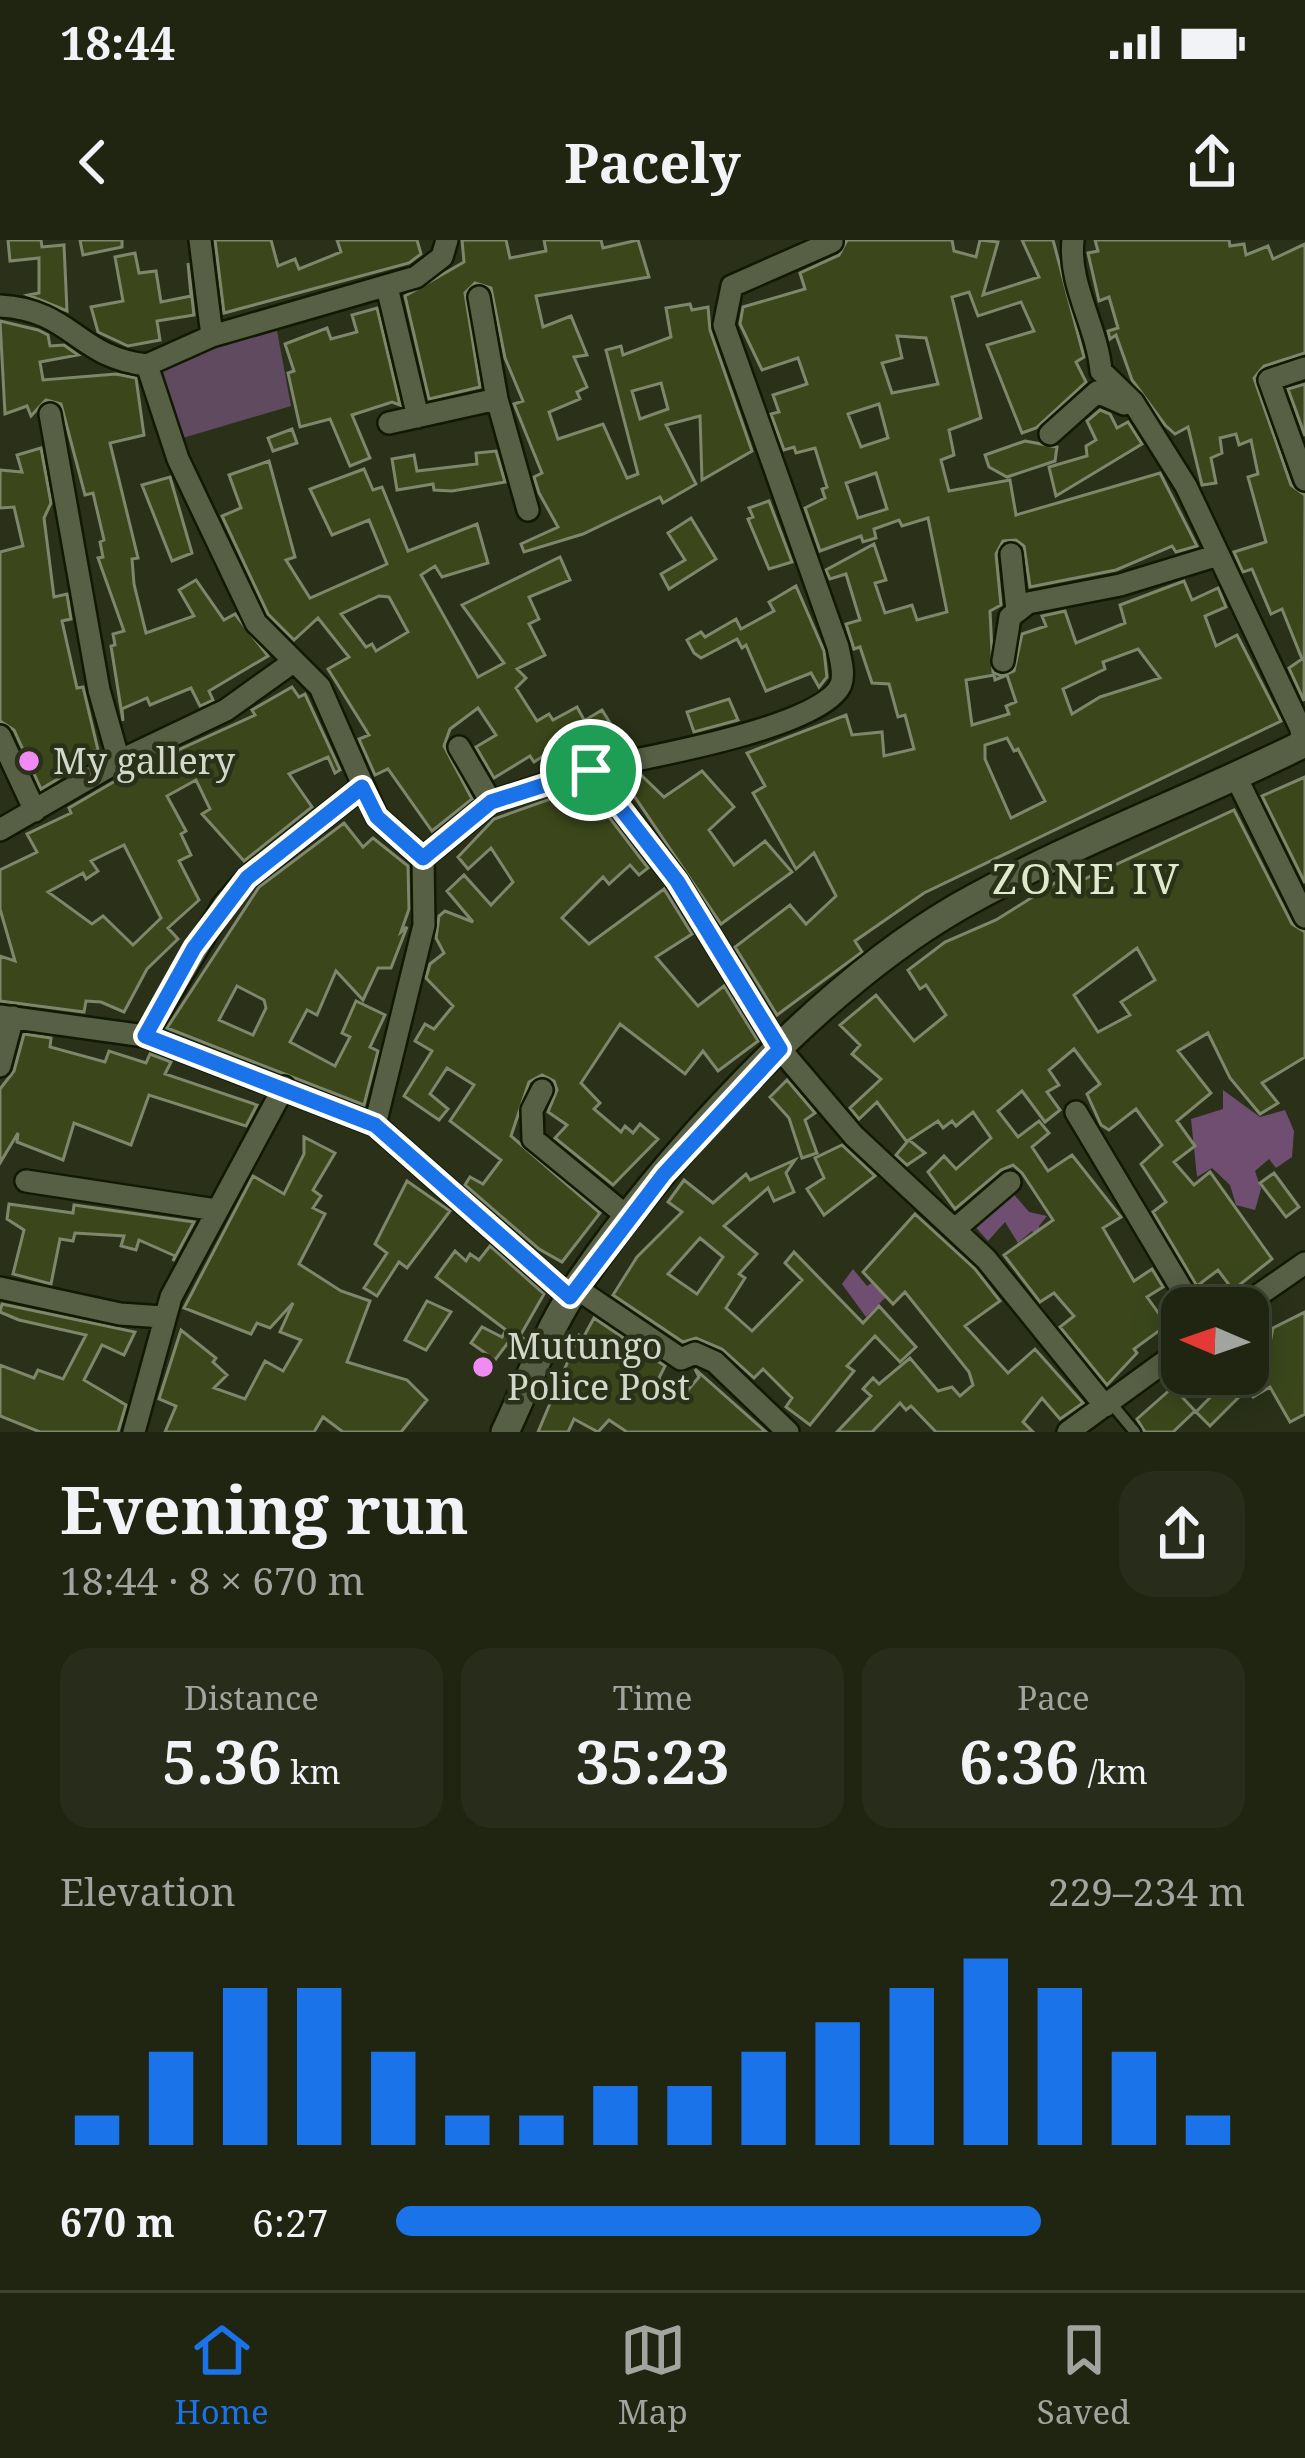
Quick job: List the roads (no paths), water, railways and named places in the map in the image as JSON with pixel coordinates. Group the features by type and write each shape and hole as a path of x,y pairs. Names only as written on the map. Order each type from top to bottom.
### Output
{"main road":[{"path":"505,1432 573,1292 629,1218 780,1049 892,951 958,908 1303,744"}],"street":[{"path":"200,240 212,336"},
{"path":"0,306 45,312 92,350 147,365 212,336 387,287 433,267 447,240"},
{"path":"1073,240 1074,269 1101,370 1141,413 1186,486 1215,556 1301,729 1303,744"},
{"path":"423,858 491,802 591,770 743,737 811,709 832,697 842,683 838,647 724,325 732,286 832,242"},
{"path":"387,287 418,417"},
{"path":"479,297 497,399 528,510"},
{"path":"147,365 178,459 256,623 329,702 377,817 423,858 424,925 375,1125"},
{"path":"1300,485 1269,380 1305,368"},
{"path":"1050,434 1085,397 1097,392 1141,413"},
{"path":"389,422 497,399"},
{"path":"50,414 99,691 119,761"},
{"path":"1011,554 1017,611"},
{"path":"1003,661 1010,617 1028,603 1067,591 1120,585 1215,556"},
{"path":"0,830 119,761 226,710 292,662"},
{"path":"0,736 34,812"},
{"path":"459,746 491,802"},
{"path":"591,770 677,881 780,1049 854,1136 955,1229 1107,1404"},
{"path":"1236,777 1305,917"},
{"path":"145,1036 194,948 235,891 362,787"},
{"path":"0,1066 6,1017 145,1036 375,1125 573,1292 681,1359 695,1353 715,1362 788,1432"},
{"path":"134,1432 153,1375 164,1317 216,1210 284,1088"},
{"path":"542,1090 532,1110 532,1139 629,1218"},
{"path":"1076,1112 1180,1287"},
{"path":"26,1181 216,1210"},
{"path":"955,1229 1010,1182"},
{"path":"1269,1288 1305,1263"},
{"path":"0,1288 120,1314 164,1317"},
{"path":"1068,1432 1161,1364"}],"lane":[{"path":"1107,1404 1135,1432"}],"place":[{"name":"My gallery","path":"29,761"},
{"name":"Mutungo Police Post","path":"483,1367"}],"district":[{"name":"ZONE IV","path":"1087,879"}]}
